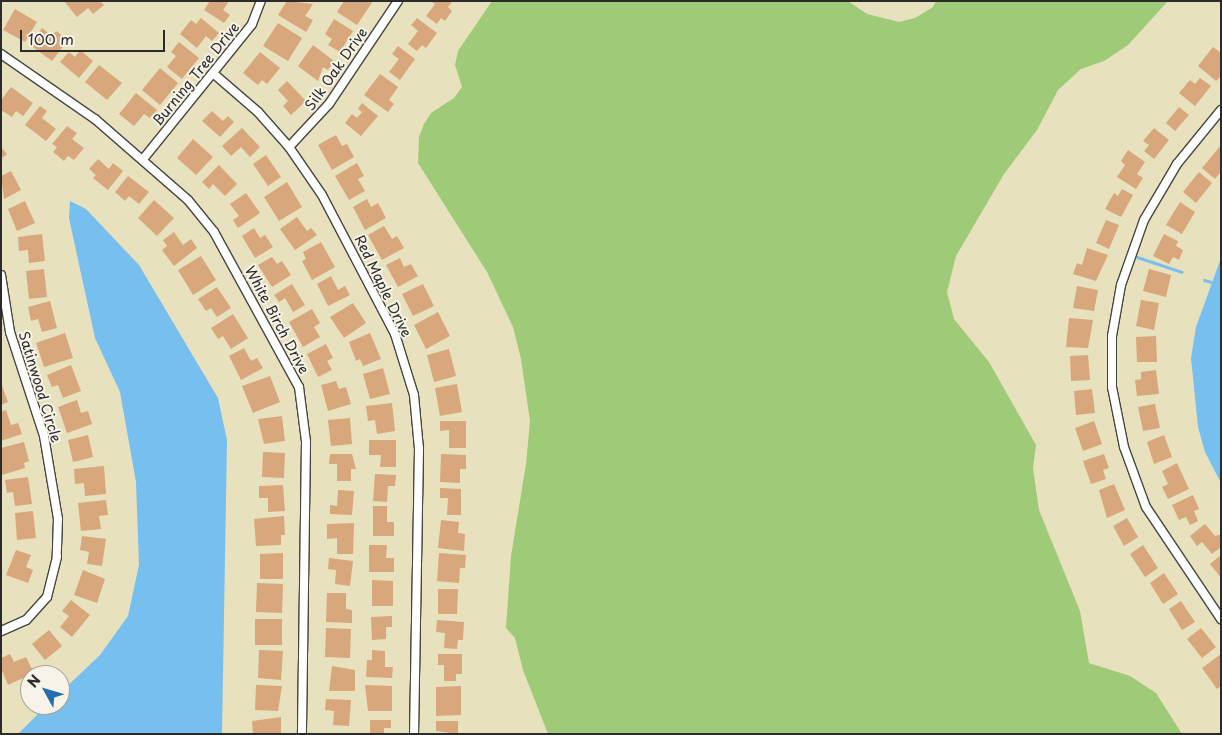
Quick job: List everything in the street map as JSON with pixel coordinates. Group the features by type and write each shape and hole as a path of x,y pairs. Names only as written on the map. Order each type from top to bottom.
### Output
{"street":[{"name":"Burning Tree Drive","path":"144,158 214,74 252,24 261,1"},
{"name":"Silk Oak Drive","path":"289,146 329,104 398,1"},
{"name":"White Birch Drive","path":"1,54 66,98 144,158 188,200 214,232 299,387 306,442 302,734"},
{"name":"Red Maple Drive","path":"214,74 258,112 289,146 322,194 395,334 414,395 419,449 414,734"},
{"path":"1221,110 1177,164 1144,220 1121,285 1112,336 1112,387 1124,447 1146,507 1221,619"},
{"name":"Satinwood Circle","path":"1,275 10,332 44,436 58,519 57,558 47,597 26,620 1,631"}],"green space":[{"path":"492,1 848,1 867,14 899,22 915,18 933,7 936,1 1168,1 1128,45 1104,61 1081,69 1058,90 1037,130 1004,174 956,256 947,292 954,319 989,362 1036,445 1033,468 1039,510 1080,611 1089,663 1130,676 1156,693 1182,734 548,734 523,670 515,638 506,628 511,556 526,464 530,421 521,359 513,327 487,272 418,163 419,137 424,124 431,113 454,98 462,87 455,65 458,51"}],"water":[{"path":"70,201 86,209 139,265 218,398 227,440 222,734 18,734 37,715 70,715 70,684 100,655 128,616 139,565 136,482 120,392 95,338 69,218"},
{"path":"1221,258 1221,483 1205,452 1198,427 1191,358 1196,327"}],"building":[{"path":"64,1 100,1 104,5 93,14 88,8 77,17"},
{"path":"210,1 229,1 223,10 230,15 224,23 204,10"},
{"path":"287,1 313,4 305,16 313,20 306,32 278,15"},
{"path":"344,1 373,1 357,25 337,12"},
{"path":"430,1 452,2 448,7 452,11 445,21 441,18 437,24 426,16 435,4"},
{"path":"15,9 37,22 25,42 3,30"},
{"path":"201,18 219,33 212,41 206,36 197,48 180,34 191,20 196,24"},
{"path":"417,18 437,33 426,48 422,45 417,51 408,44 418,31 411,25"},
{"path":"334,19 353,31 340,52 328,45 332,39 325,34"},
{"path":"278,23 302,38 288,61 263,46"},
{"path":"42,28 52,36 56,31 68,40 52,61 30,45"},
{"path":"179,42 199,58 182,79 167,67 176,56 171,52"},
{"path":"313,45 334,61 328,70 323,67 318,81 298,66"},
{"path":"398,46 415,59 400,80 389,72 399,59 392,54"},
{"path":"1213,47 1221,53 1221,76 1216,81 1198,66"},
{"path":"80,50 93,61 79,78 60,62 69,52 75,57"},
{"path":"260,52 280,68 267,84 262,80 258,85 243,73"},
{"path":"99,65 122,83 107,100 85,82"},
{"path":"160,68 178,83 160,105 142,90"},
{"path":"380,74 398,87 389,100 394,104 388,112 364,95"},
{"path":"1200,78 1211,86 1195,106 1179,93 1190,80 1195,84"},
{"path":"287,81 306,101 291,115 283,106 288,101 278,90"},
{"path":"11,87 33,103 23,116 16,111 12,117 1,110 1,100"},
{"path":"136,93 157,110 150,118 144,114 134,126 119,114"},
{"path":"362,103 378,116 361,136 345,123 352,114 357,118 362,112 358,109"},
{"path":"40,106 47,111 42,118 56,129 46,141 25,125"},
{"path":"1179,107 1189,115 1175,131 1166,123"},
{"path":"212,111 223,121 228,116 234,122 220,137 202,121"},
{"path":"67,126 77,133 72,139 84,148 74,160 68,156 64,161 53,152 57,147 52,144"},
{"path":"242,128 260,147 250,157 241,147 231,156 222,146"},
{"path":"1154,128 1169,140 1154,159 1144,151 1149,145 1143,141"},
{"path":"336,135 342,146 347,144 354,157 332,170 318,145"},
{"path":"193,139 213,157 196,175 177,158"},
{"path":"1221,145 1221,172 1215,179 1202,168"},
{"path":"1,147 7,154 1,159"},
{"path":"1128,150 1145,162 1137,174 1143,178 1136,189 1117,177 1125,165 1121,161"},
{"path":"266,155 281,177 268,186 253,164"},
{"path":"98,159 109,169 113,163 123,171 108,190 93,178 96,175 89,169"},
{"path":"357,163 364,176 358,179 365,191 349,200 335,176"},
{"path":"219,165 237,184 225,196 213,184 209,189 202,182"},
{"path":"11,171 21,190 4,199 1,176"},
{"path":"1199,172 1212,183 1196,203 1183,192"},
{"path":"128,176 149,192 139,204 129,196 125,201 115,192"},
{"path":"287,182 302,207 279,221 264,197"},
{"path":"1122,189 1133,195 1121,217 1105,209 1114,193 1118,196"},
{"path":"246,193 260,213 238,228 233,220 239,216 230,204"},
{"path":"367,199 371,207 378,203 386,218 365,230 353,207"},
{"path":"154,200 174,218 157,236 138,218"},
{"path":"25,201 35,223 17,231 8,209"},
{"path":"1180,202 1195,212 1182,234 1166,225"},
{"path":"297,217 307,231 311,228 317,235 295,250 280,229"},
{"path":"1106,220 1119,225 1109,249 1096,243"},
{"path":"384,226 392,239 397,236 404,248 382,260 368,235"},
{"path":"254,228 260,238 265,235 273,247 255,258 242,236"},
{"path":"174,232 183,245 191,239 197,248 174,266 162,250 167,246 163,240"},
{"path":"42,234 45,261 29,263 28,250 19,251 18,237"},
{"path":"1164,234 1178,241 1176,246 1183,250 1179,260 1173,257 1169,264 1153,256"},
{"path":"321,242 335,267 312,280 302,261 306,259 303,252"},
{"path":"1087,248 1108,255 1096,281 1073,274 1077,263 1082,265"},
{"path":"201,256 216,280 193,295 178,270"},
{"path":"272,257 277,264 282,261 291,275 272,287 258,265"},
{"path":"400,258 404,267 411,264 418,276 398,287 386,265"},
{"path":"44,269 47,297 29,299 26,271"},
{"path":"1149,269 1171,275 1166,297 1143,291"},
{"path":"331,276 338,290 345,286 350,295 328,306 317,284"},
{"path":"292,284 305,305 293,312 285,298 279,302 274,295"},
{"path":"423,284 434,306 413,316 402,294"},
{"path":"1077,286 1098,290 1094,311 1073,308"},
{"path":"217,287 231,308 217,317 211,308 206,311 198,299"},
{"path":"1141,300 1159,303 1154,330 1136,326"},
{"path":"50,301 57,328 42,332 38,319 31,321 28,307"},
{"path":"353,303 366,323 344,338 330,317"},
{"path":"312,309 320,323 314,327 320,337 303,347 289,322"},
{"path":"438,312 450,336 426,349 414,325"},
{"path":"233,314 248,338 231,349 223,336 218,339 211,328"},
{"path":"1069,318 1093,320 1088,348 1066,347"},
{"path":"65,333 73,358 44,367 36,343"},
{"path":"370,333 381,359 363,366 360,359 356,361 349,342"},
{"path":"1156,336 1157,362 1137,362 1136,337"},
{"path":"326,344 333,358 327,361 332,370 318,377 307,354"},
{"path":"244,348 251,361 257,358 263,368 241,380 229,356"},
{"path":"449,349 456,376 434,382 427,355"},
{"path":"1088,355 1090,380 1071,381 1070,356"},
{"path":"71,365 81,391 63,398 58,385 52,387 47,375"},
{"path":"383,368 390,394 370,399 363,374"},
{"path":"1156,370 1159,394 1137,396 1135,380 1141,379 1141,372"},
{"path":"270,376 280,402 253,413 242,386"},
{"path":"336,381 339,389 346,387 351,404 328,411 321,385"},
{"path":"1,383 8,402 1,405"},
{"path":"457,384 462,412 440,416 435,388"},
{"path":"1092,389 1095,413 1076,415 1074,391"},
{"path":"77,400 81,413 88,411 92,424 67,433 58,407"},
{"path":"392,403 395,431 377,434 375,420 368,421 366,406"},
{"path":"1155,404 1160,428 1143,431 1138,407"},
{"path":"6,410 11,425 18,423 22,434 1,441 1,412"},
{"path":"282,416 285,441 264,444 258,419"},
{"path":"350,418 352,444 331,446 328,420"},
{"path":"440,421 466,421 466,448 449,448 449,430 440,431"},
{"path":"1094,421 1102,444 1083,451 1075,428"},
{"path":"88,435 93,457 73,462 68,440"},
{"path":"1164,435 1172,457 1154,464 1147,442"},
{"path":"369,440 396,440 396,467 380,467 381,455 369,455"},
{"path":"24,442 29,461 24,463 25,468 2,475 1,448"},
{"path":"263,452 285,453 284,478 262,477"},
{"path":"330,454 352,454 356,469 351,469 351,481 337,481 337,464 329,464"},
{"path":"441,454 466,455 466,469 460,469 460,483 440,482"},
{"path":"1104,454 1109,468 1103,470 1106,479 1091,484 1083,461"},
{"path":"1177,463 1189,489 1168,499 1162,487 1168,484 1162,471"},
{"path":"104,466 106,494 85,496 84,483 75,484 74,469"},
{"path":"375,474 396,475 395,486 388,486 387,502 373,501"},
{"path":"28,477 32,504 15,506 13,492 7,493 5,480"},
{"path":"1114,484 1125,510 1107,518 1099,490"},
{"path":"283,485 285,511 268,512 268,498 259,498 259,486"},
{"path":"440,488 461,489 461,515 447,515 448,498 440,498"},
{"path":"338,490 354,491 352,515 330,514 330,505 337,506"},
{"path":"1193,495 1199,509 1194,511 1198,521 1190,525 1186,517 1179,520 1172,505"},
{"path":"106,500 108,515 99,516 101,529 81,531 78,503"},
{"path":"373,506 387,506 387,522 394,522 394,536 373,536"},
{"path":"33,511 36,538 17,540 15,513"},
{"path":"284,516 285,535 281,535 281,545 256,546 254,519"},
{"path":"1127,518 1138,537 1124,546 1113,526"},
{"path":"441,520 459,522 458,533 465,534 464,551 438,548"},
{"path":"354,523 353,554 337,554 337,538 327,539 327,524"},
{"path":"1205,524 1215,536 1221,534 1221,547 1212,554 1202,542 1197,546 1190,536"},
{"path":"82,536 106,539 102,566 87,564 89,552 80,550"},
{"path":"369,545 387,545 386,558 394,558 394,572 369,572"},
{"path":"1143,545 1158,568 1145,577 1130,554"},
{"path":"16,550 31,555 26,567 33,570 28,583 6,575"},
{"path":"283,553 283,579 260,579 260,554"},
{"path":"439,553 466,555 465,568 460,568 459,583 437,581"},
{"path":"1221,555 1221,578 1210,564"},
{"path":"329,558 353,561 350,586 335,584 336,570 328,569"},
{"path":"83,570 105,579 97,603 74,595"},
{"path":"1164,573 1178,594 1163,604 1150,583"},
{"path":"372,580 393,581 393,606 372,606"},
{"path":"257,583 283,584 282,613 256,612"},
{"path":"438,589 458,589 457,614 438,614"},
{"path":"327,593 346,593 346,609 352,610 352,623 326,622"},
{"path":"71,600 90,615 72,637 60,627 69,616 62,611"},
{"path":"1181,601 1195,622 1182,630 1169,609"},
{"path":"392,616 392,627 386,627 386,639 372,640 371,617"},
{"path":"255,619 282,619 282,645 255,645"},
{"path":"437,620 464,622 463,640 458,640 457,649 444,648 445,633 436,632"},
{"path":"326,628 351,629 350,658 325,657"},
{"path":"1201,628 1216,647 1202,658 1187,639"},
{"path":"49,630 62,646 45,660 32,644"},
{"path":"259,650 283,651 281,680 258,678"},
{"path":"372,650 385,651 385,667 393,667 392,678 366,677 367,660 372,660"},
{"path":"10,654 14,662 26,657 30,665 20,665 20,679 8,685 1,668 1,658"},
{"path":"438,654 462,654 462,674 456,674 456,681 444,681 444,665 438,665"},
{"path":"1221,654 1221,686 1217,689 1202,668"},
{"path":"332,666 355,670 355,691 329,691"},
{"path":"256,685 282,686 278,711 255,710"},
{"path":"365,685 392,686 392,711 368,711"},
{"path":"461,686 461,715 436,716 436,687"},
{"path":"326,699 351,700 349,726 333,725 334,711 325,710"},
{"path":"281,717 281,734 253,734 252,721"},
{"path":"370,720 391,720 391,728 384,728 384,734 370,734"},
{"path":"436,721 458,721 458,734 436,731"}],"waterway":[{"path":"1137,257 1182,272"},
{"path":"1204,280 1211,282"}]}
